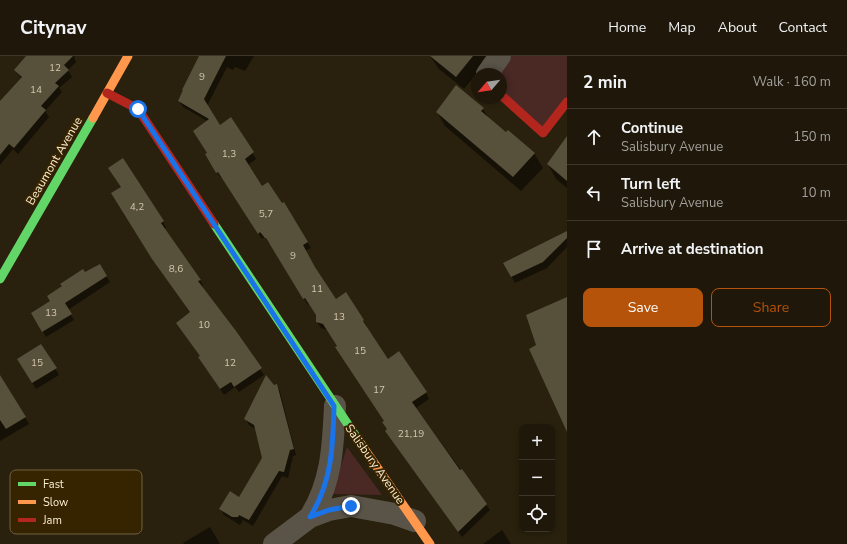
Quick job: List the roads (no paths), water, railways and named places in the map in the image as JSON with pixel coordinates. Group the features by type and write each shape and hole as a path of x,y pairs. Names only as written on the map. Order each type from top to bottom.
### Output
{"street":[{"name":"Beaumont Avenue","path":"0,279 128,56"},
{"path":"491,68 500,56"},
{"name":"Salisbury Avenue","path":"107,93 138,109 334,406 430,544"},
{"path":"507,100 543,133 567,102"},
{"name":"Salisbury Avenue","path":"310,517 320,502 327,480 330,462 334,406"},
{"name":"Salisbury Avenue","path":"274,544 310,517 329,510 351,506 395,514 415,521"}]}
